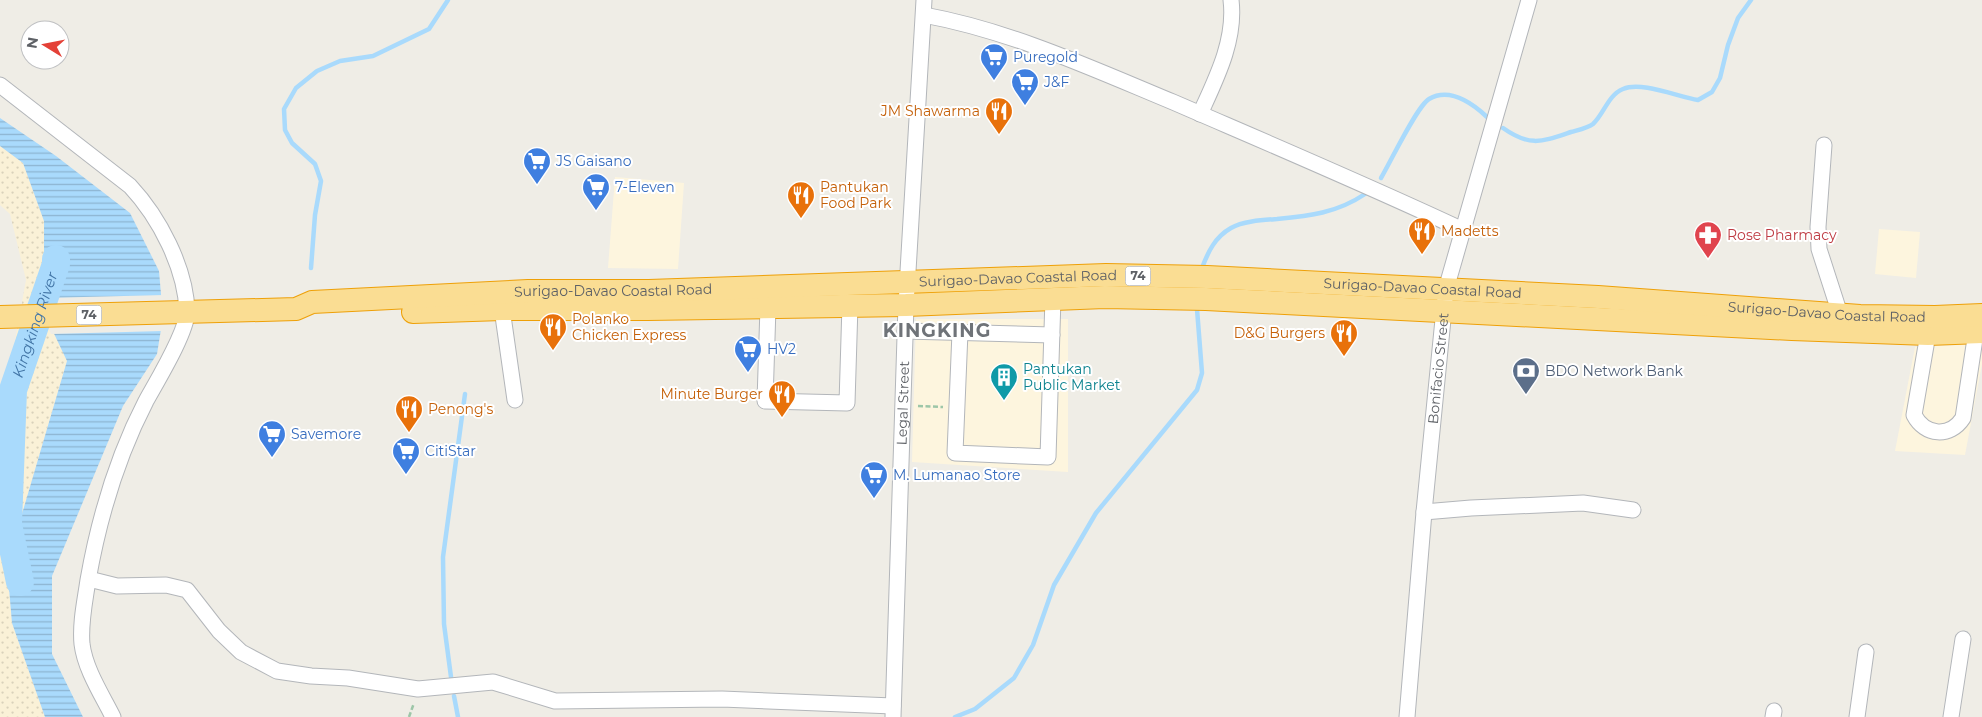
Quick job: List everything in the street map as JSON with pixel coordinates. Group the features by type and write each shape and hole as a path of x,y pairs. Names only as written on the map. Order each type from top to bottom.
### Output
{"highway":[{"name":"Surigao-Davao Coastal Road","path":"648,300 907,282 1106,275 1207,288 1853,320 1935,317 1980,326"},
{"name":"Surigao-Davao Coastal Road","path":"0,317 296,309 312,302 648,300 768,307 906,304 1053,298 1207,288"},
{"name":"Surigao-Davao Coastal Road","path":"296,309 313,316 502,309 528,300"},
{"name":"Surigao-Davao Coastal Road","path":"1853,320 1928,334 1980,326"}],"street":[{"path":"1200,114 1225,52 1229,37 1231,0"},
{"name":"Bonifacio Street","path":"1407,717 1444,300 1529,0"},
{"path":"924,7 1006,35 1200,114 1368,185 1463,230"},
{"name":"Legal Street","path":"893,711 906,304 924,7"},
{"path":"0,85 130,186 148,205 169,245 181,282 182,332 140,412 119,461 94,550 88,579 82,623 82,645 90,670 113,717"},
{"path":"1824,145 1818,227 1819,249 1853,320"},
{"path":"960,332 955,453 1048,456 1053,298"},
{"path":"768,307 765,400 847,403 850,305"},
{"path":"502,309 514,400"},
{"path":"1928,334 1914,415 1917,421 1928,430 1943,432 1955,428 1964,418 1980,326"},
{"path":"905,331 1052,335"},
{"path":"1424,512 1471,508 1584,504 1633,510"},
{"path":"88,579 117,586 166,585 187,590 219,631 241,652 277,671 348,678 418,689 493,682 555,701 722,699 893,711"},
{"path":"1951,717 1963,639"},
{"path":"1857,717 1866,652"}],"path":[{"path":"903,406 957,407"}],"shaded area":[{"path":"615,177 684,183 678,269 608,268"},
{"path":"1879,229 1920,232 1916,278 1875,274"},
{"path":"916,319 1068,319 1068,472 912,462"},
{"path":"1982,344 1982,364 1965,455 1895,451 1915,347"}],"sand":[{"path":"0,146 23,163 44,221 44,281 48,320 67,361 7,565 12,623 45,717 0,717 0,386 12,357 26,280 10,214 0,205"}],"water":[{"path":"0,118 56,156 130,213 159,271 163,317 157,354 123,406 52,576 52,654 83,717 45,717 12,623 7,565 67,361 48,321 44,281 44,221 23,163 0,146"}],"pier":[{"path":"164,295 166,317 163,331 51,334 45,321 43,298"}],"waterway":[{"path":"311,268 315,215 321,181 315,164 292,143 285,130 284,109 296,88 317,71 340,61 373,56 429,29 448,0"},
{"path":"1503,128 1521,138 1536,141 1583,129 1593,124 1618,92 1631,87 1650,88 1698,100 1712,92 1720,78 1728,45 1738,18 1751,0"},
{"path":"1381,178 1411,123 1429,99 1445,95 1460,98 1487,117"},
{"path":"1202,268 1216,240 1236,226 1253,221 1322,213 1344,206 1365,194"},
{"name":"Kingking River","path":"20,582 8,524 13,390 56,264 56,259"},
{"path":"955,717 975,709 1014,678 1033,645 1054,585 1096,513 1197,390 1202,373 1197,309"},
{"path":"451,677 444,624 443,557 465,394"},
{"path":"454,696 458,717"}],"place":[{"name":"Puregold","path":"994,81"},
{"name":"J&F","path":"1025,106"},
{"name":"JM Shawarma","path":"999,135"},
{"name":"JS Gaisano","path":"537,185"},
{"name":"7-Eleven","path":"596,211"},
{"name":"Pantukan Food Park","path":"801,219"},
{"name":"Madetts","path":"1422,255"},
{"name":"Rose Pharmacy","path":"1708,259"},
{"name":"Polanko Chicken Express","path":"553,351"},
{"name":"D&G Burgers","path":"1344,357"},
{"name":"HV2","path":"748,373"},
{"name":"BDO Network Bank","path":"1526,395"},
{"name":"Pantukan Public Market","path":"1004,401"},
{"name":"Minute Burger","path":"782,418"},
{"name":"Penong's","path":"409,433"},
{"name":"Savemore","path":"272,458"},
{"name":"CitiStar","path":"406,475"},
{"name":"M. Lumanao Store","path":"874,499"}],"district":[{"name":"KINGKING","path":"937,330"}]}
